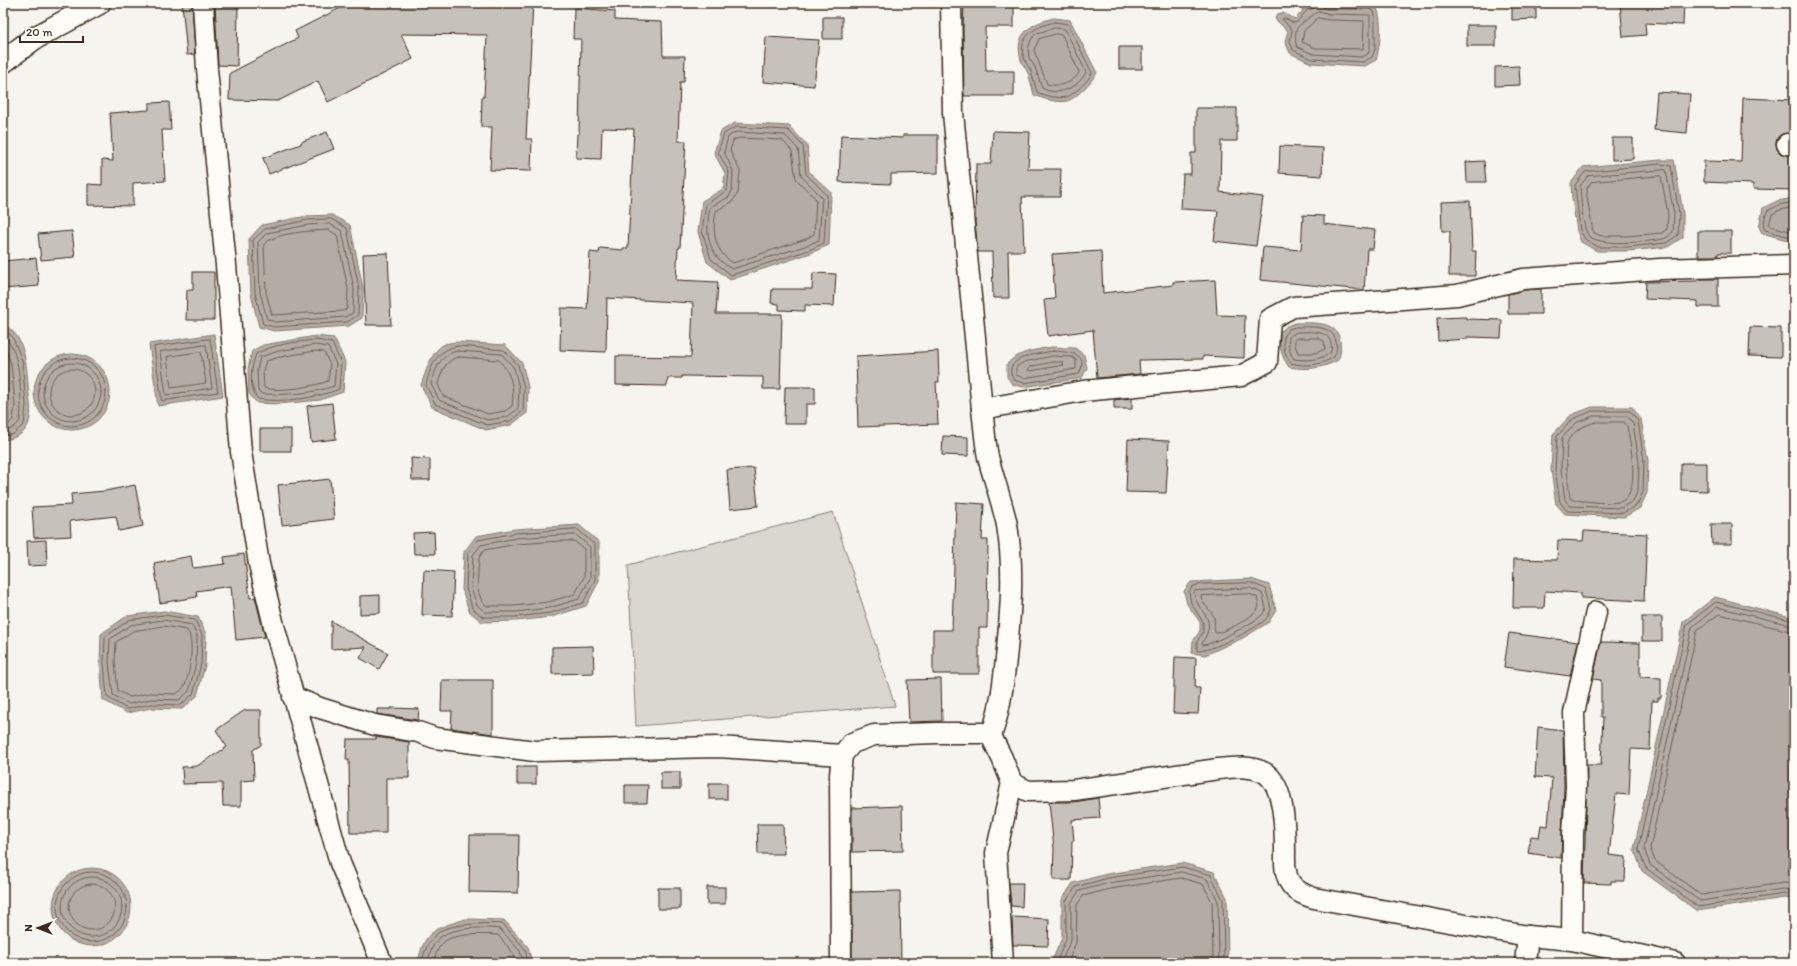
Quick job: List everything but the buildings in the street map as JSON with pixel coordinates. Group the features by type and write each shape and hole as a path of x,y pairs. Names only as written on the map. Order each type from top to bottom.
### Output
{"highway":[{"path":"3,62 33,39 99,3"}],"street":[{"path":"203,3 207,69 226,265 241,452 259,564 293,697 340,863 382,963"},
{"path":"951,3 953,113 982,409 988,456 999,490 1007,525 1012,565 1012,602 1006,657 999,714 991,736 1012,783 996,853 1003,963"},
{"path":"982,409 1083,391 1241,376 1266,362 1270,319 1293,307 1457,295 1523,279 1660,268 1794,265"},
{"path":"1572,940 1573,834 1576,787 1574,713 1596,612"},
{"path":"293,697 320,708 375,725 418,732 435,738 535,751 718,747 842,756"},
{"path":"841,963 840,775 842,756 852,742 874,735 937,733 983,734 991,736"},
{"path":"1012,783 1028,791 1074,790 1226,768 1242,767 1262,771 1274,781 1282,801 1285,852 1284,867 1290,882 1301,893 1314,898 1528,936 1572,940 1675,963"},
{"path":"1525,963 1528,936"}],"shaded area":[{"path":"833,512 895,706 636,726 628,565"}],"water":[{"path":"1317,4 1371,5 1377,8 1380,20 1380,34 1376,60 1365,66 1311,63 1290,53 1285,41 1288,31 1275,19 1277,14 1283,13 1295,19 1302,12 1303,7"},
{"path":"1054,18 1070,20 1097,73 1088,85 1067,101 1050,100 1034,95 1027,71 1021,61 1019,51 1022,36 1026,31 1038,23"},
{"path":"735,123 789,126 807,145 809,172 831,192 829,245 811,253 730,280 707,262 698,232 702,201 723,189 725,173 714,153 721,131"},
{"path":"1674,160 1683,213 1683,237 1668,247 1628,251 1597,251 1581,242 1577,231 1571,183 1583,167"},
{"path":"1794,198 1794,242 1762,233 1759,227 1763,208 1777,201"},
{"path":"332,215 350,225 363,288 362,318 349,326 274,331 259,327 251,294 249,239 262,225 307,216"},
{"path":"1295,323 1323,324 1334,329 1338,334 1340,341 1340,355 1338,360 1314,368 1289,367 1281,351 1280,332 1287,326"},
{"path":"3,326 10,329 16,335 23,351 27,369 30,410 28,425 24,431 11,439 3,440"},
{"path":"214,334 223,396 158,406 149,344"},
{"path":"316,336 334,338 345,362 343,392 320,400 278,404 257,403 249,394 248,369 252,351 263,345"},
{"path":"458,342 505,345 522,363 528,387 527,413 511,425 486,430 432,407 421,385 427,368 436,351 440,347 445,344"},
{"path":"1052,347 1075,348 1084,355 1087,368 1082,378 1023,387 1012,384 1007,377 1007,364 1022,354"},
{"path":"72,354 86,357 99,365 107,378 110,392 107,406 99,419 86,427 72,430 58,427 45,419 37,406 34,392 37,378 45,365 58,357"},
{"path":"1592,407 1632,407 1641,419 1648,461 1647,493 1640,508 1624,517 1565,514 1556,504 1551,470 1553,434 1571,415"},
{"path":"579,525 599,542 599,581 586,606 551,617 516,621 482,622 469,611 462,589 464,552 476,536 515,529"},
{"path":"1251,579 1269,585 1276,610 1269,622 1243,638 1205,655 1192,653 1193,641 1200,631 1200,622 1187,604 1184,591 1191,582"},
{"path":"1715,597 1794,618 1794,899 1784,898 1697,911 1642,871 1634,849 1683,622"},
{"path":"164,611 198,617 206,634 205,665 197,696 182,709 151,708 127,713 103,700 100,663 101,634 127,616"},
{"path":"1182,863 1214,872 1227,898 1228,963 1051,963 1062,938 1062,900 1073,883 1107,874"},
{"path":"92,868 107,871 119,880 128,892 131,907 128,922 119,934 107,943 92,946 77,943 65,934 56,922 53,907 56,892 65,880 77,871"},
{"path":"466,919 504,920 528,947 532,963 418,963 424,943 433,932 447,925"}]}
